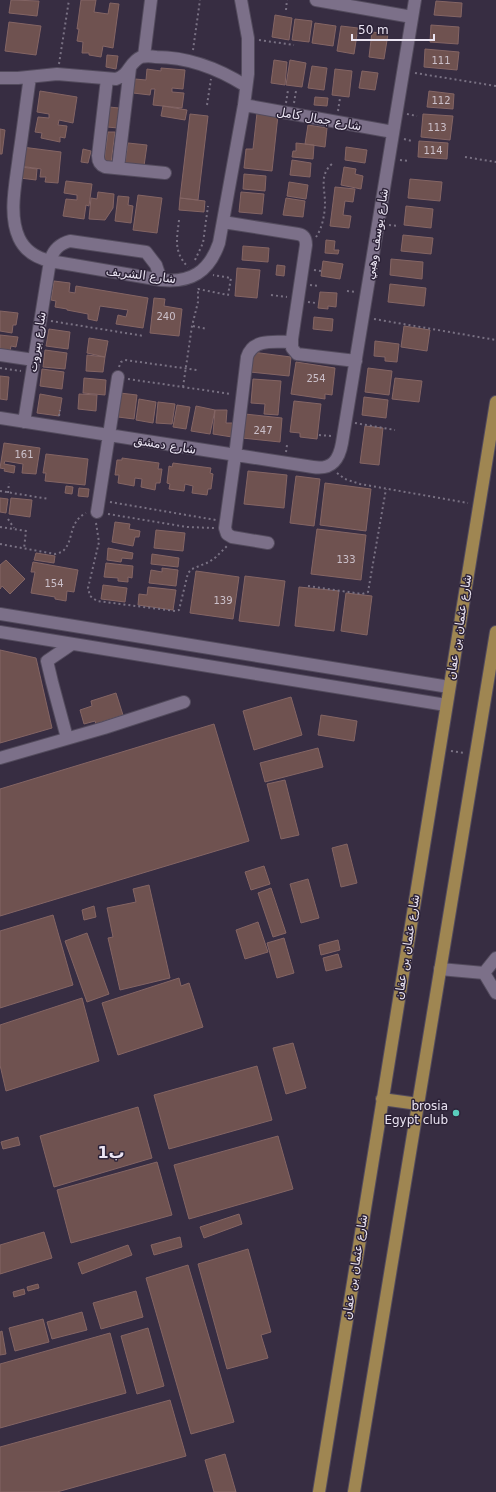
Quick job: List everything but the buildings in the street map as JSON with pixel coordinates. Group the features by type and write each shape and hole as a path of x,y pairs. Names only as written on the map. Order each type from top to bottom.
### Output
{"main road":[{"name":"شارع عثمان بن عفان","path":"319,1492 449,686 495,419 496,402"},
{"path":"354,1492 496,632"},
{"path":"382,1099 418,1104"}],"street":[{"path":"144,56 151,0"},
{"path":"196,274 210,263 215,253 223,222 244,105 249,62 248,38 241,0"},
{"path":"316,0 412,16"},
{"name":"شارع يوسف وهبي","path":"330,465 335,461 341,450 415,0"},
{"path":"0,78 57,74 107,79 121,78 128,72 134,62 144,56 176,58 191,61 213,68 246,86"},
{"path":"118,168 130,68"},
{"name":"شارع الشريف","path":"30,77 15,190 16,230 19,239 25,248 41,259 161,280 178,281 196,274"},
{"path":"107,79 98,160 102,166 165,173"},
{"name":"شارع جمال كامل","path":"244,105 393,132"},
{"path":"223,222 303,236 306,242 291,342 293,350 297,354 356,361"},
{"path":"50,261 56,247 70,240 146,252 156,264 161,280"},
{"name":"شارع بيروت","path":"24,422 50,261"},
{"path":"268,543 227,529 235,456 249,350 260,343 291,342"},
{"path":"0,355 34,360"},
{"path":"98,506 118,377"},
{"name":"شارع دمشق","path":"0,418 317,468 330,465"},
{"path":"0,614 449,686"},
{"path":"0,632 446,705"},
{"path":"67,738 48,661 72,644"},
{"path":"269,676 273,658"},
{"path":"314,683 316,665"},
{"path":"0,758 184,702"},
{"path":"484,973 496,958"},
{"path":"440,969 484,973"},
{"path":"484,973 496,993"}],"path":[{"path":"57,74 69,0"},
{"path":"191,61 200,0"},
{"path":"286,10 287,0"},
{"path":"248,38 294,45"},
{"path":"207,105 213,68"},
{"path":"403,71 496,86"},
{"path":"465,158 496,162"},
{"path":"306,242 314,239 321,228 325,204 324,180 326,172 332,164"},
{"path":"179,220 176,246 179,254 189,267 200,252 203,243 208,206"},
{"path":"183,387 192,326 198,302 196,274 232,279 228,295 198,289"},
{"path":"271,295 298,298"},
{"path":"363,317 496,340"},
{"path":"41,319 144,336"},
{"path":"192,326 207,328"},
{"path":"197,370 125,360 122,361 120,365 118,377 242,396"},
{"path":"0,368 32,373"},
{"path":"346,422 395,430"},
{"path":"330,465 338,474 352,482 479,505"},
{"path":"8,492 9,483"},
{"path":"308,586 362,594 368,592 386,489"},
{"path":"0,491 49,499"},
{"path":"98,506 96,523 99,542 88,588 90,596 97,601 175,611 179,610 188,573 192,569 216,558 228,544 227,529"},
{"path":"98,506 187,527 227,529"},
{"path":"0,544 54,554 62,552 67,546 75,521 98,506 227,529"},
{"path":"8,519 15,529"},
{"path":"0,527 26,531 24,548"},
{"path":"439,749 476,754"}],"place":[{"name":"brosia Egypt club","path":"456,1113"}],"district":[{"name":"ب1","path":"111,1152"}]}
